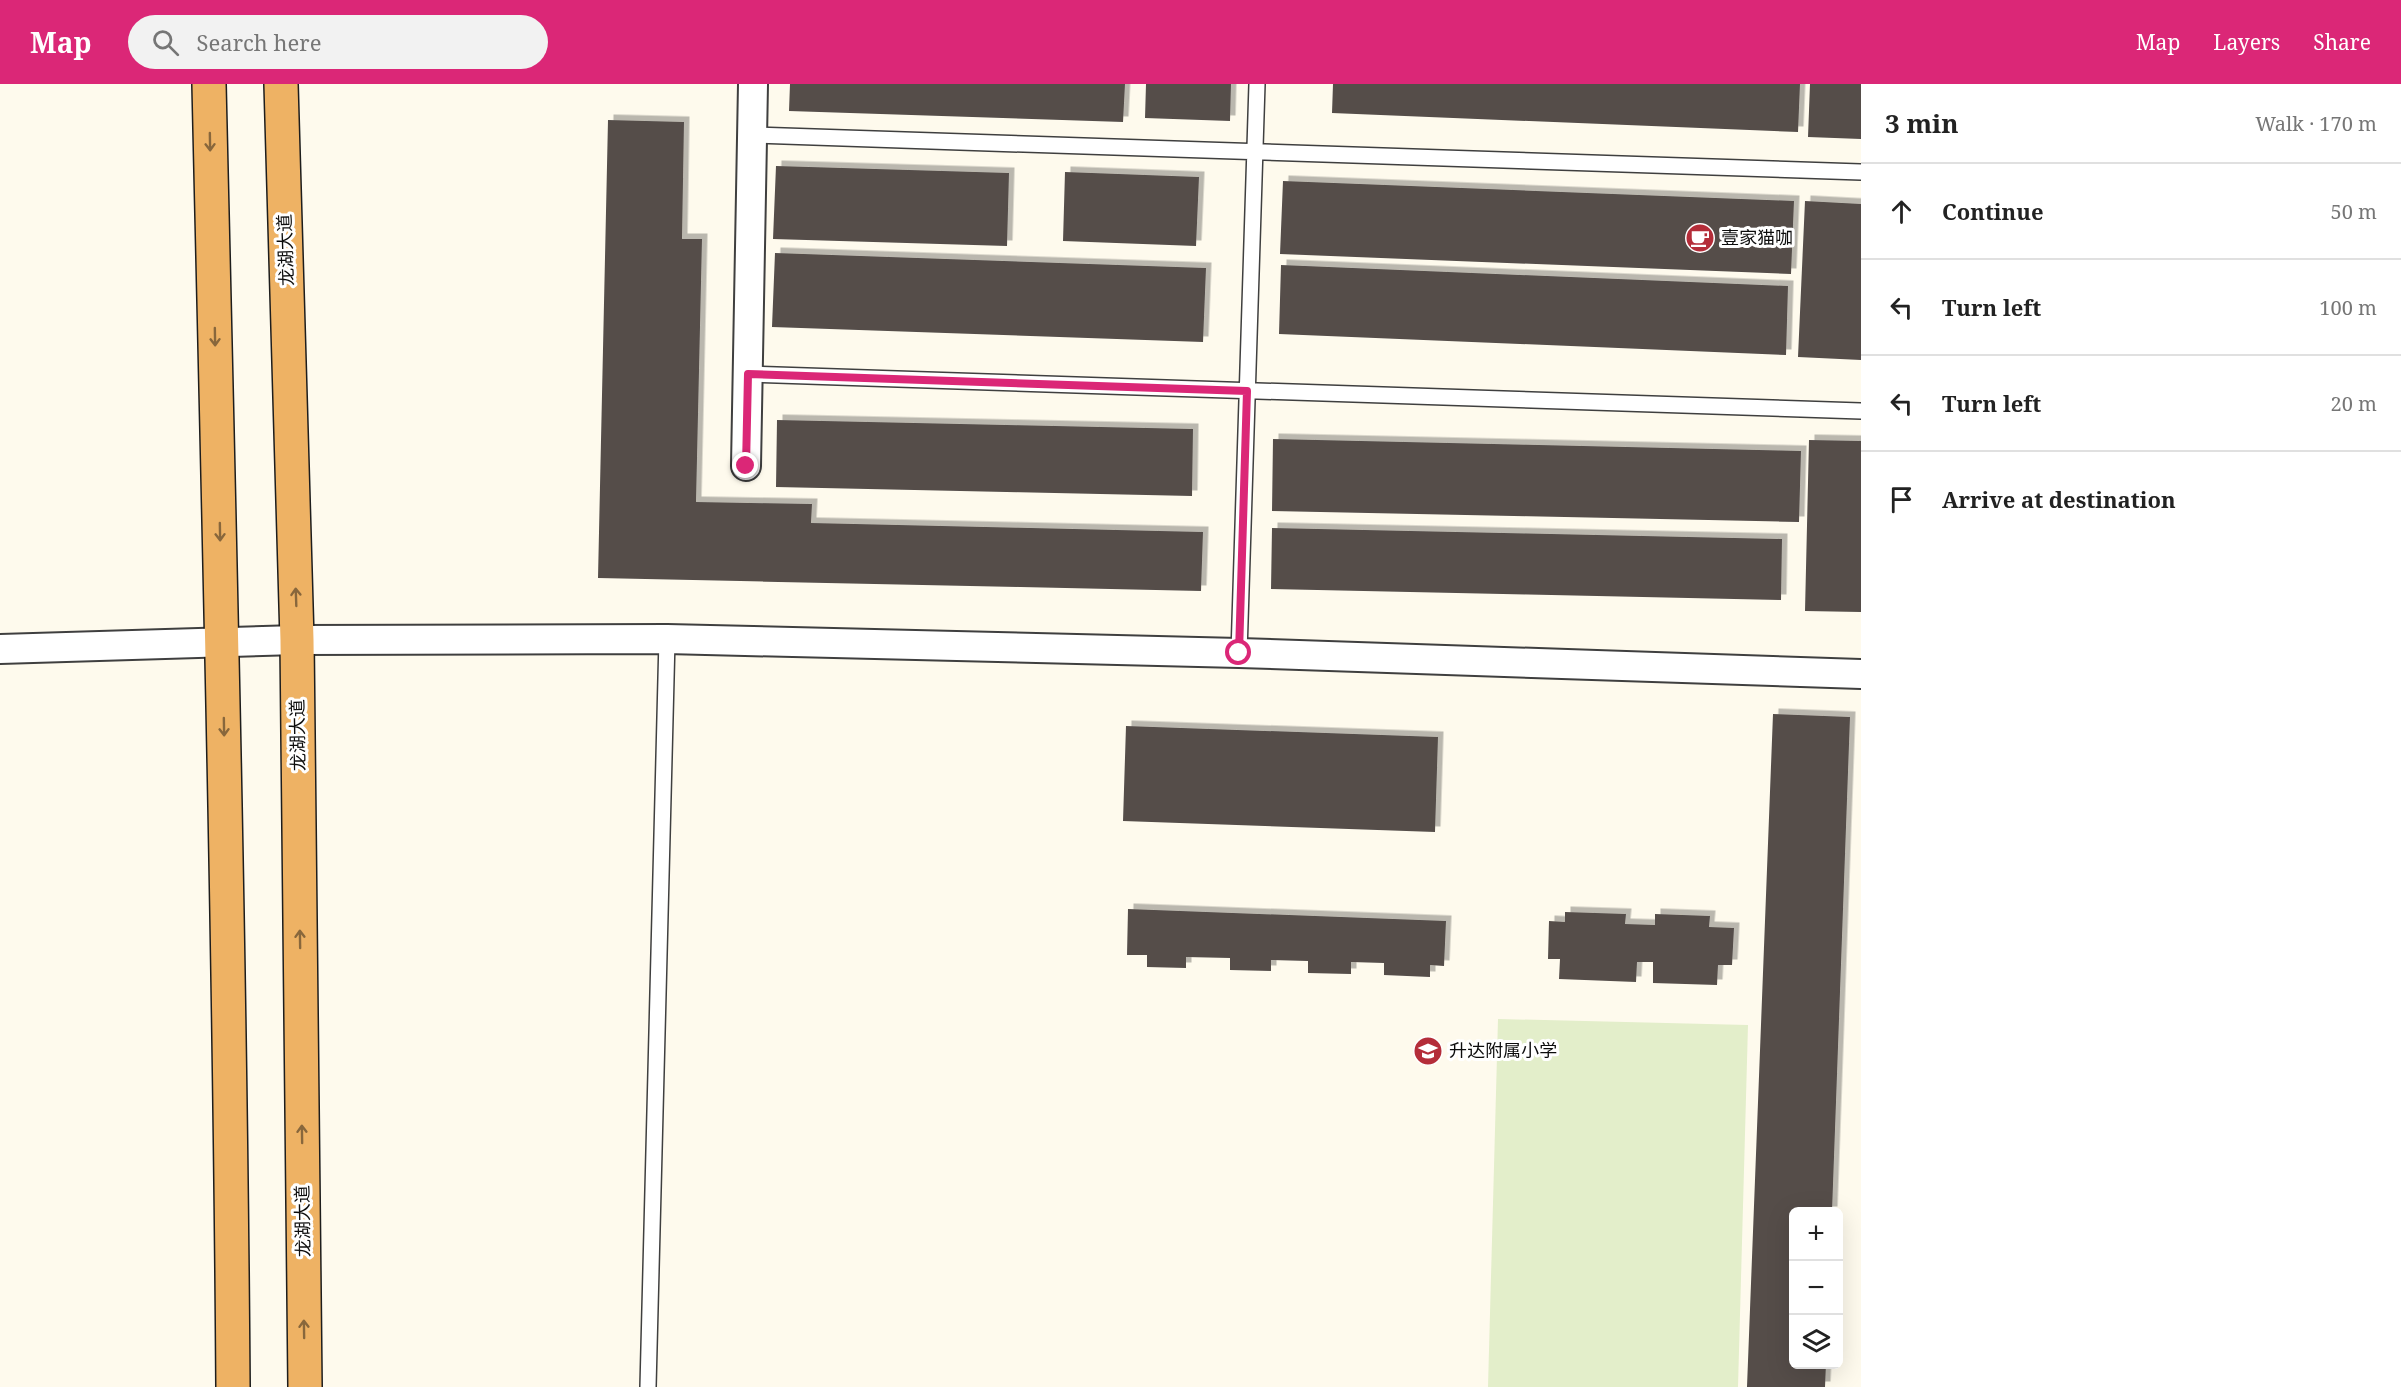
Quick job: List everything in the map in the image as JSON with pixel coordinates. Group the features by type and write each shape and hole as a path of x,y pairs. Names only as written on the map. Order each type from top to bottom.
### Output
{"highway":[{"path":"209,84 232,1164 233,1387"},
{"name":"龙湖大道","path":"281,84 297,640 305,1387"}],"street":[{"path":"746,466 753,84"},
{"path":"0,649 297,640 667,639 1239,653 1861,674"}],"lane":[{"path":"1239,653 1257,84"},
{"path":"752,135 1861,172"},
{"path":"748,374 1861,411"},
{"path":"648,1387 667,639"}],"green space":[{"path":"1498,1019 1748,1025 1738,1387 1488,1387"}],"building":[{"path":"790,84 1125,84 1123,122 789,111"},
{"path":"1146,84 1231,84 1230,121 1145,118"},
{"path":"1333,84 1800,84 1798,132 1332,113"},
{"path":"1810,84 1861,84 1861,139 1808,137"},
{"path":"608,120 684,122 682,239 702,239 696,502 812,504 811,523 1203,532 1201,591 598,578"},
{"path":"776,166 1009,173 1007,246 773,239"},
{"path":"1065,172 1199,177 1196,246 1063,241"},
{"path":"1283,181 1794,201 1791,274 1280,254"},
{"path":"1805,201 1861,204 1861,360 1798,357"},
{"path":"775,253 1206,268 1203,342 772,327"},
{"path":"1281,265 1788,286 1786,355 1279,334"},
{"path":"777,420 1193,429 1192,496 776,487"},
{"path":"1273,439 1801,451 1799,522 1272,511"},
{"path":"1809,440 1861,441 1861,612 1805,611"},
{"path":"1272,528 1782,539 1781,600 1271,589"},
{"path":"1773,714 1850,717 1832,1207 1789,1207 1789,1369 1826,1369 1825,1387 1747,1387"},
{"path":"1126,726 1438,737 1435,832 1123,821"},
{"path":"1128,909 1446,921 1444,966 1430,965 1430,977 1384,975 1384,963 1351,962 1351,974 1308,973 1308,961 1271,960 1271,971 1230,970 1230,958 1186,957 1186,968 1147,967 1147,955 1127,955"},
{"path":"1565,912 1626,914 1625,924 1655,925 1655,914 1710,916 1709,927 1734,928 1732,965 1718,965 1717,985 1653,983 1653,962 1637,962 1636,982 1559,979 1560,959 1548,959 1549,921 1565,922"}],"place":[{"name":"壹家猫咖","path":"1700,238"},
{"name":"升达附属小学","path":"1428,1051"}],"route":[{"path":"746,466 748,374 1247,391 1239,653"}]}
